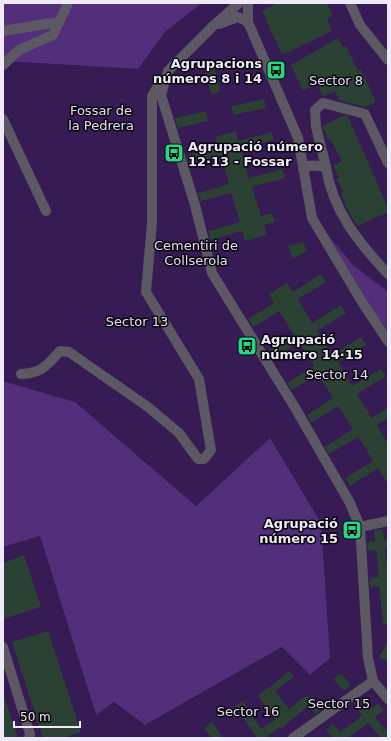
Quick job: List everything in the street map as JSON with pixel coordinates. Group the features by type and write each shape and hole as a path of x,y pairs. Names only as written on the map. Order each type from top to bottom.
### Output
{"street":[{"path":"3,65 19,50 53,35 68,3"},
{"path":"21,374 34,373 43,369 60,351 69,352 148,407 179,433 198,459 204,459 211,450 199,379 146,292 152,223 152,96 168,71 212,27 239,3"},
{"path":"248,3 248,22 298,138 312,218 362,302 388,340"},
{"path":"350,3 360,25 388,60"},
{"path":"212,27 238,17 248,22"},
{"path":"3,31 59,22"},
{"path":"168,71 161,95 195,205 212,273 294,406 350,503 360,528 368,658 372,681 388,699"},
{"path":"388,163 365,114 323,103 315,110 316,127 329,184 348,226 361,246 388,274"},
{"path":"3,119 46,211"},
{"path":"303,168 312,166 326,167"},
{"path":"360,528 388,521"},
{"path":"3,647 30,734 29,738"},
{"path":"293,738 372,681"}],"green space":[{"name":"Cementiri de Collserola","path":"202,3 388,3 388,738 3,738 3,547 40,536 96,715 114,702 145,725 282,647 309,674 270,438 196,506 75,402 3,381 3,61 138,69 166,31"}],"shaded area":[{"path":"3,3 202,3 166,31 138,69 3,61"},
{"path":"329,236 353,265 388,292 388,331 369,304"},
{"path":"3,381 75,402 196,506 270,438 321,523 330,658 310,675 282,647 145,725 114,702 96,715 40,536 3,547"}],"building":[{"path":"273,3 327,3 333,16 327,19 332,31 282,55 262,11 274,5"},
{"path":"338,38 343,47 346,46 358,71 361,70 376,102 365,107 339,100 335,91 323,97 317,83 303,91 291,65"},
{"path":"213,61 220,92 211,94 203,63"},
{"path":"264,99 266,108 234,115 231,106"},
{"path":"206,111 208,121 178,128 175,118"},
{"path":"345,115 348,116 388,208 388,212 357,226 346,207 341,193 343,192 337,179 339,178 333,165 342,161 330,139 328,140 322,126"},
{"path":"236,131 238,141 272,132 274,140 241,149 249,178 282,169 285,178 252,187 261,216 272,213 275,222 264,225 267,235 245,241 242,231 211,240 208,231 240,222 231,193 201,201 198,193 229,184 221,156 189,164 187,156 218,147 215,137"},
{"path":"303,242 307,251 293,259 288,246"},
{"path":"321,274 326,282 298,299 312,323 341,305 346,313 317,331 333,355 361,337 366,345 338,362 352,386 381,369 386,376 357,394 372,418 388,408 388,418 377,425 388,444 388,485 378,468 350,486 345,478 373,461 364,446 358,437 329,454 325,447 353,429 338,406 311,423 307,415 333,398 318,374 292,390 287,383 314,366 299,342 272,359 268,351 294,335 279,311 253,327 248,319 274,303 269,294 287,283 293,292"},
{"path":"383,529 384,540 388,539 388,549 385,549 388,576 388,624 383,624 379,586 370,587 370,578 379,577 376,550 368,551 367,542 375,541 374,531"},
{"path":"24,555 41,607 3,619 3,563"},
{"path":"48,631 81,732 62,738 43,738 12,642"},
{"path":"388,641 388,662 379,657"},
{"path":"289,671 294,677 275,691 271,686"},
{"path":"339,674 343,675 351,686 344,691 333,679"},
{"path":"271,686 289,709 307,695 309,698 312,695 322,709 315,714 308,706 281,729 280,727 265,738 257,738 235,706 243,701 261,729 275,720 258,695"},
{"path":"4,696 18,738 3,738"},
{"path":"362,701 369,710 378,703 384,710 375,717 388,733 388,738 381,738 368,723 348,738 333,738 326,730 333,724 340,732 349,726 362,715 356,707"},
{"path":"212,722 223,738 212,738 204,728"}],"place":[{"name":"Agrupacions números 8 i 14","path":"276,70"},
{"name":"Agrupació número 12·13 - Fossar","path":"174,153"},
{"name":"Agrupació número 14·15","path":"247,346"},
{"name":"Agrupació número 15","path":"352,530"}],"park label":[{"name":"Sector 8","path":"336,80"},
{"name":"Fossar de la Pedrera","path":"101,118"},
{"name":"Sector 13","path":"137,321"},
{"name":"Sector 14","path":"337,374"},
{"name":"Sector 15","path":"339,703"},
{"name":"Sector 16","path":"248,711"}]}
